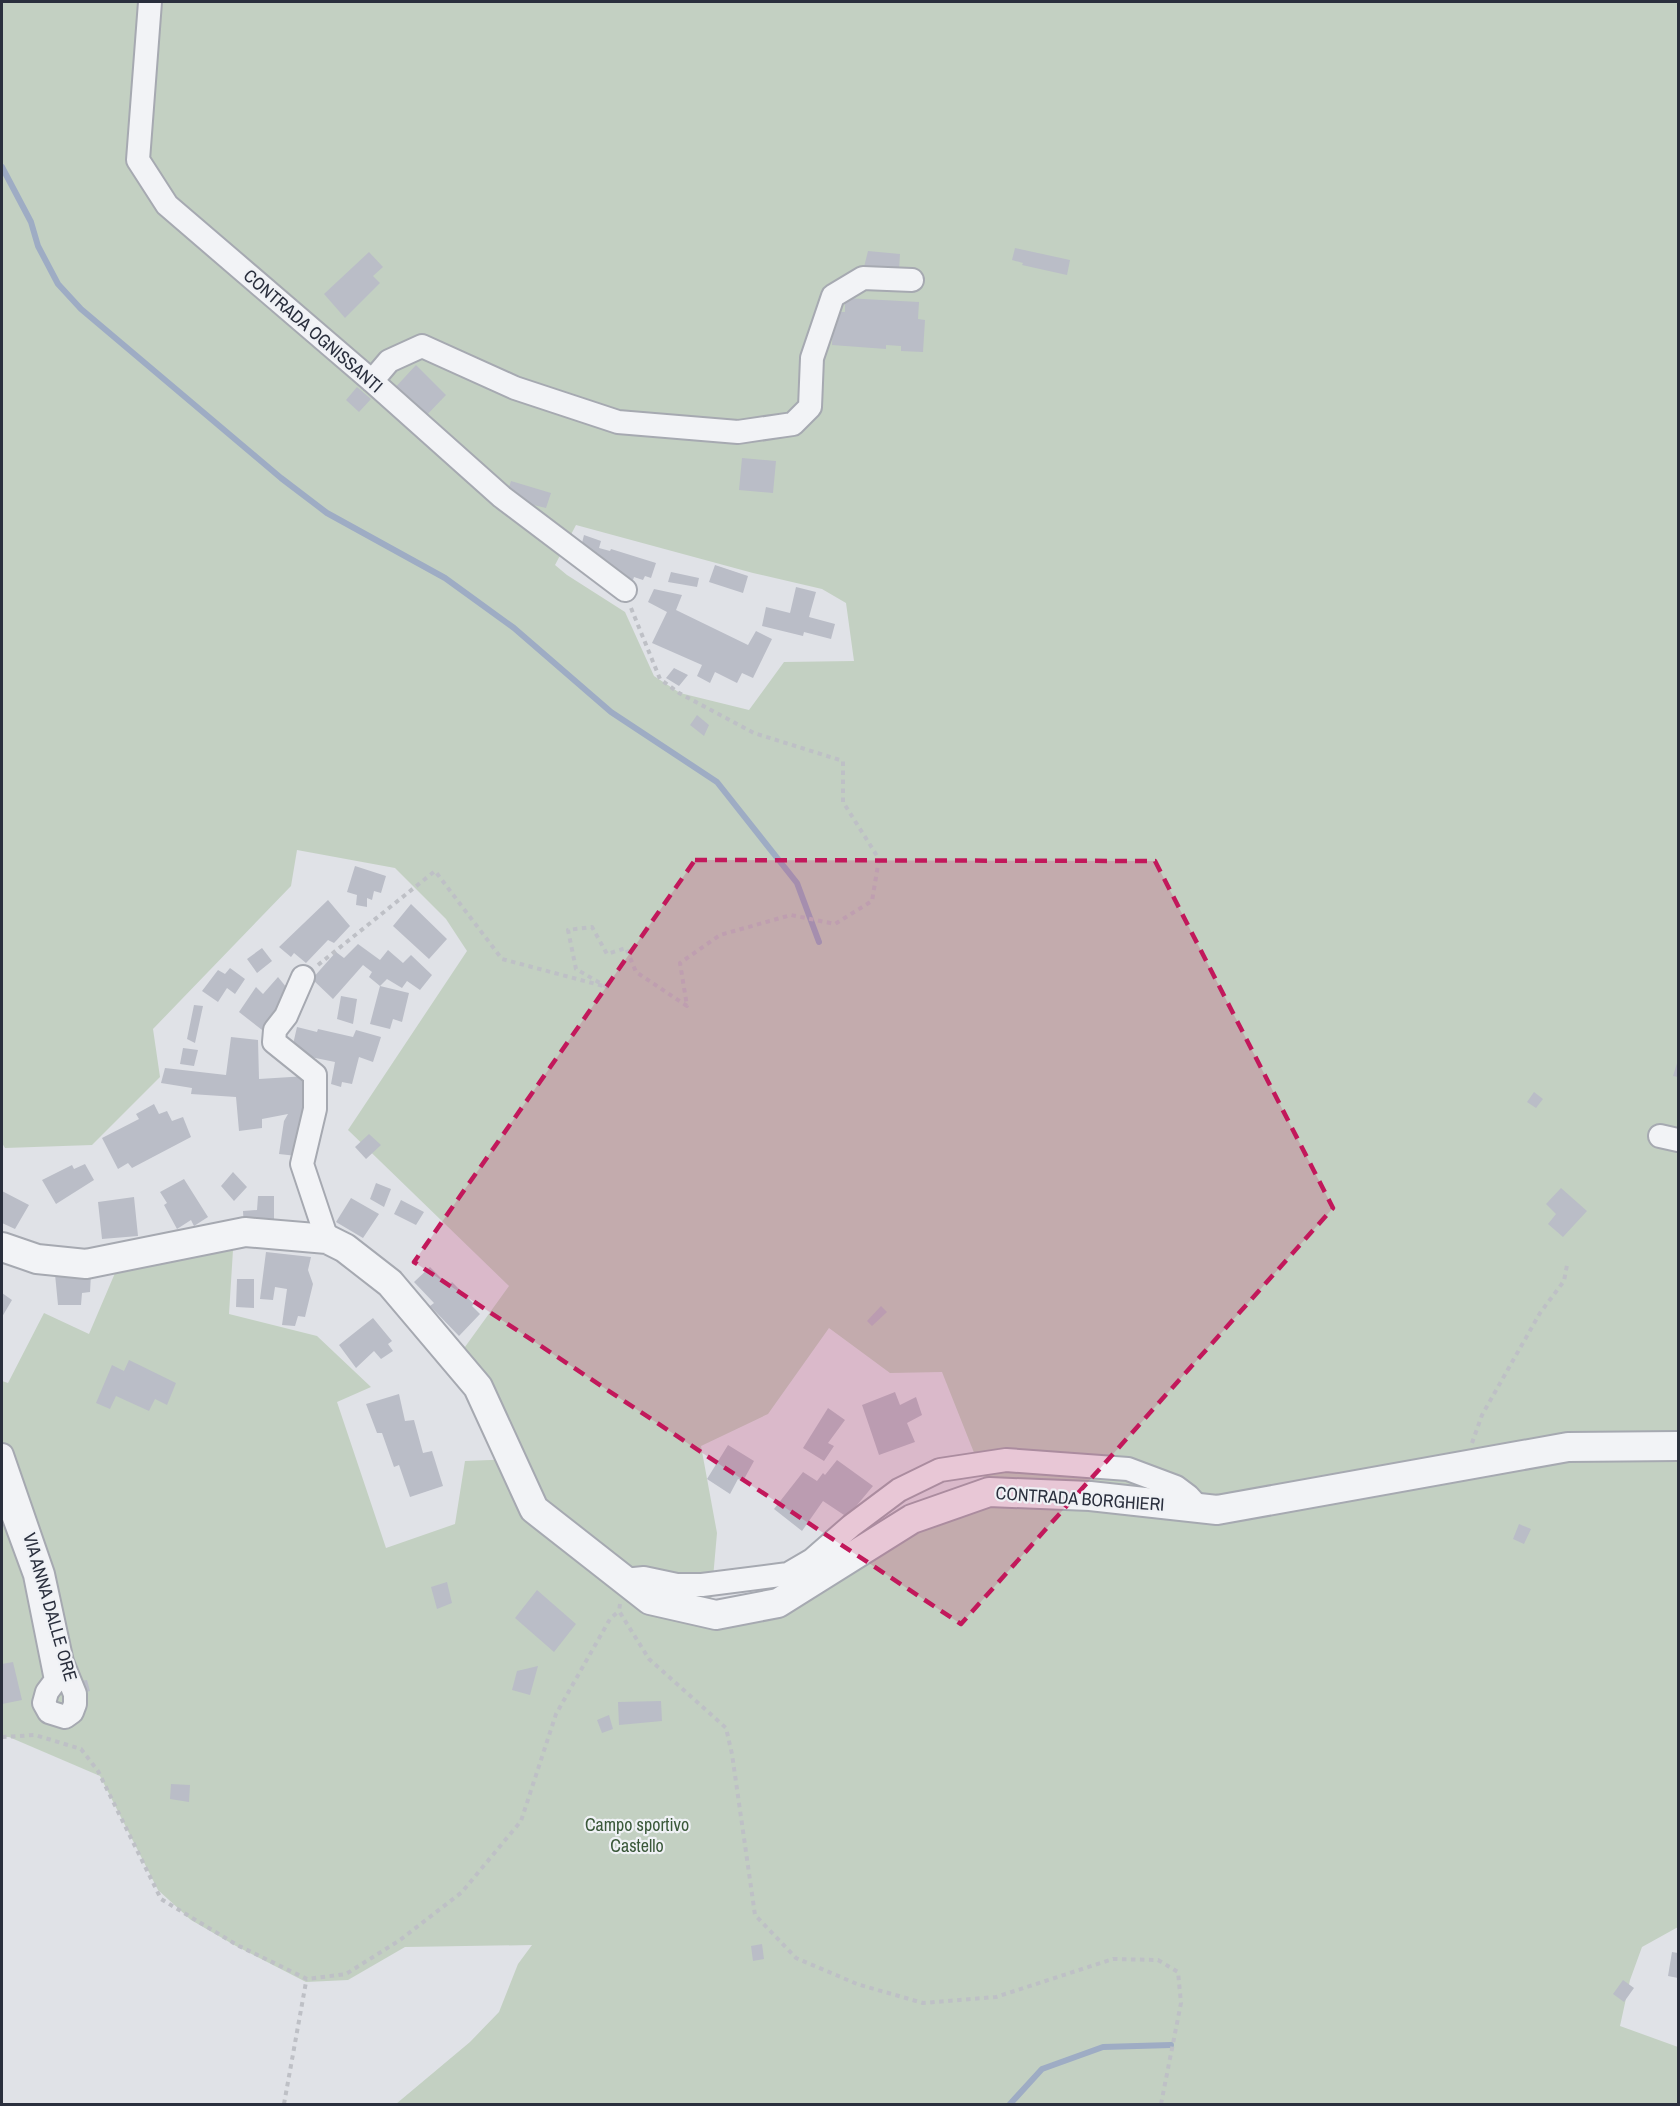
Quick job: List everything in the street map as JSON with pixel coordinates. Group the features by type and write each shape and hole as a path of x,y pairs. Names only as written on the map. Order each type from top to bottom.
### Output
{"street":[{"name":"CONTRADA OGNISSANTI","path":"150,2 138,160 167,206 372,381 502,497 625,590"},
{"path":"372,381 389,361 422,346 515,388 618,422 738,432 793,424 810,407 812,358 833,296 863,278 912,280"},
{"path":"303,977 286,1016 275,1030 274,1042 315,1075 315,1109 302,1164 327,1239"},
{"name":"CONTRADA BORGHIERI","path":"2,1247 37,1259 86,1264 245,1232 327,1239 345,1248 390,1283 478,1387 534,1509 650,1600 716,1615 778,1603 912,1519 989,1491 1090,1496 1217,1510 1568,1447 1678,1446"},
{"name":"VIA ANNA DALLE ORE","path":"2,1455 43,1574 62,1662 75,1694 72,1712 65,1717 49,1712 44,1703 47,1692 56,1680 35,1575 2,1485"}],"path":[{"path":"303,977 435,870 502,959 607,987 576,969 568,930 592,927 607,954 626,948 636,972 687,1006 680,963 720,935 791,915 835,924 872,901 879,860 843,802 843,761 754,733 660,680 625,590"},
{"path":"1463,1466 1482,1415 1540,1313 1564,1281 1568,1265"},
{"path":"2,1737 35,1735 81,1749 98,1771 161,1899 237,1945 307,1979 346,1974 400,1940 462,1892 521,1821 556,1714 610,1620 619,1611 624,1580"},
{"path":"619,1611 649,1659 726,1728 732,1754 755,1915 796,1958 857,1984 923,2003 996,1997 1113,1959 1158,1960 1178,1972 1182,2003 1161,2104"},
{"path":"284,2104 306,1982"}],"highlighted area":[{"path":"695,860 1155,861 1333,1208 961,1624 414,1262"}],"green space":[{"name":"Campo sportivo Castello","path":"2,2 1678,2 1678,1927 1642,1947 1630,1980 1620,2026 1678,2047 1678,2104 396,2104 470,2042 499,2012 518,1964 532,1945 405,1947 348,1980 306,1982 191,1920 158,1890 100,1776 9,1737 2,1737 2,1381 8,1383 44,1313 89,1334 118,1266 234,1234 229,1314 317,1336 371,1387 337,1402 386,1548 455,1524 465,1461 516,1459 457,1358 509,1286 348,1130 467,951 446,919 395,868 297,850 291,886 153,1029 160,1077 92,1145 5,1148 2,1143","holes":["576,525 753,573 822,589 846,603 854,661 784,662 749,710 680,693 654,676 625,612 555,565","829,1328 890,1373 942,1372 992,1498 925,1525 858,1571 794,1602 710,1612 717,1533 701,1446 768,1414"]}],"building":[{"path":"1015,248 1070,260 1067,275 1022,265 1023,263 1012,260"},
{"path":"868,251 900,254 899,270 864,267"},
{"path":"369,252 383,267 373,276 380,283 345,318 324,294"},
{"path":"845,298 919,302 918,319 925,320 923,352 901,351 901,346 886,345 886,349 832,345 833,312 845,312"},
{"path":"416,365 446,395 421,421 392,391"},
{"path":"357,387 371,399 359,412 346,400"},
{"path":"742,458 776,461 773,493 739,490"},
{"path":"511,481 551,493 546,508 521,502 507,494"},
{"path":"584,535 601,541 599,548 610,551 611,549 656,563 651,578 645,576 643,580 634,577 633,580 603,571 580,551"},
{"path":"715,565 748,576 743,593 709,582"},
{"path":"671,572 699,578 697,587 668,582"},
{"path":"796,587 816,592 809,617 835,624 831,639 804,632 803,636 762,626 766,607 790,613"},
{"path":"654,589 682,595 676,610 748,645 756,631 772,639 753,678 742,673 737,683 715,672 710,683 697,676 702,665 652,643 667,612 648,602"},
{"path":"674,668 688,675 679,686 666,678"},
{"path":"697,715 709,725 704,736 690,725"},
{"path":"355,866 386,876 381,893 374,891 372,900 367,898 367,907 356,905 357,895 347,892"},
{"path":"328,900 350,926 334,943 328,940 306,963 294,953 291,957 279,947"},
{"path":"411,904 447,939 429,959 393,926"},
{"path":"358,944 380,960 388,950 403,963 411,955 432,975 420,990 407,981 402,988 387,979 380,986 369,977 372,972 363,965 333,999 312,979 336,952 344,958"},
{"path":"262,948 272,961 257,973 247,959"},
{"path":"230,968 245,979 235,994 227,988 218,1002 202,991 218,970 225,974"},
{"path":"278,977 291,993 266,1033 239,1012 256,987 263,994"},
{"path":"380,986 409,993 402,1022 393,1019 390,1029 370,1024"},
{"path":"341,996 357,999 353,1024 337,1019"},
{"path":"194,1005 203,1006 195,1043 187,1039"},
{"path":"297,1027 353,1037 356,1030 381,1037 373,1062 359,1057 352,1084 342,1082 341,1087 331,1084 335,1062 291,1053"},
{"path":"231,1037 258,1040 259,1079 307,1076 310,1110 297,1156 279,1154 284,1121 288,1114 262,1119 262,1128 239,1131 236,1097 191,1094 192,1088 161,1083 165,1068 226,1075"},
{"path":"183,1048 198,1050 194,1066 180,1064"},
{"path":"1678,1060 1678,1077 1673,1076"},
{"path":"1534,1092 1543,1099 1536,1108 1527,1102"},
{"path":"154,1104 159,1114 167,1111 172,1121 183,1117 191,1137 132,1168 128,1163 118,1169 102,1138 139,1119 136,1114"},
{"path":"369,1134 381,1145 366,1159 355,1147"},
{"path":"85,1164 94,1180 56,1204 42,1180 72,1165 74,1169"},
{"path":"233,1172 247,1187 234,1201 221,1186"},
{"path":"184,1179 208,1217 194,1226 191,1220 177,1229 160,1192"},
{"path":"376,1183 391,1189 384,1207 370,1199"},
{"path":"1561,1188 1587,1211 1563,1237 1548,1224 1556,1214 1546,1204"},
{"path":"2,1191 29,1205 15,1229 2,1223"},
{"path":"258,1196 274,1196 274,1228 244,1229 243,1211 257,1210"},
{"path":"134,1197 138,1236 102,1239 98,1202"},
{"path":"351,1198 379,1214 363,1238 336,1222"},
{"path":"401,1200 424,1212 416,1225 394,1214"},
{"path":"266,1252 311,1257 308,1270 313,1284 305,1317 298,1316 295,1326 282,1325 287,1289 275,1287 273,1300 260,1299"},
{"path":"430,1267 449,1286 452,1282 474,1304 472,1306 480,1314 459,1336 430,1306 434,1303 414,1282"},
{"path":"55,1274 91,1274 90,1292 82,1293 81,1305 58,1305"},
{"path":"237,1279 254,1279 254,1308 236,1307"},
{"path":"2,1293 12,1300 2,1317"},
{"path":"881,1306 887,1312 872,1326 867,1321"},
{"path":"373,1318 392,1341 388,1344 393,1351 381,1359 374,1351 356,1368 339,1345"},
{"path":"129,1360 176,1383 167,1405 155,1399 149,1411 116,1396 110,1409 96,1403 112,1365 124,1371"},
{"path":"895,1392 900,1405 916,1397 922,1415 907,1423 915,1442 879,1455 862,1405"},
{"path":"399,1394 405,1421 414,1420 423,1453 432,1451 443,1486 410,1497 399,1465 394,1467 382,1433 377,1433 366,1404"},
{"path":"828,1408 845,1420 828,1443 834,1446 824,1461 803,1448"},
{"path":"728,1445 754,1461 743,1481 738,1479 730,1494 707,1479"},
{"path":"837,1460 873,1486 847,1517 823,1501 802,1531 774,1509 803,1472 817,1481"},
{"path":"1519,1524 1531,1529 1524,1544 1513,1539"},
{"path":"447,1582 452,1603 437,1609 431,1587"},
{"path":"537,1590 576,1624 554,1652 515,1618"},
{"path":"13,1662 22,1700 2,1704 2,1664"},
{"path":"538,1666 530,1695 512,1690 517,1671"},
{"path":"87,1680 90,1691 78,1694 75,1682"},
{"path":"661,1701 662,1721 619,1725 618,1702"},
{"path":"609,1715 613,1729 602,1733 597,1720"},
{"path":"171,1784 190,1785 189,1802 170,1799"},
{"path":"762,1944 764,1959 753,1961 751,1946"},
{"path":"1672,1952 1678,1953 1678,1978 1668,1976"},
{"path":"1623,1980 1634,1988 1624,2002 1613,1994"}],"waterway":[{"path":"2,167 31,222 38,246 58,284 81,309 281,478 327,513 445,578 514,628 611,712 717,782 797,883 819,942"},
{"path":"1010,2104 1042,2069 1103,2047 1171,2045"}]}
